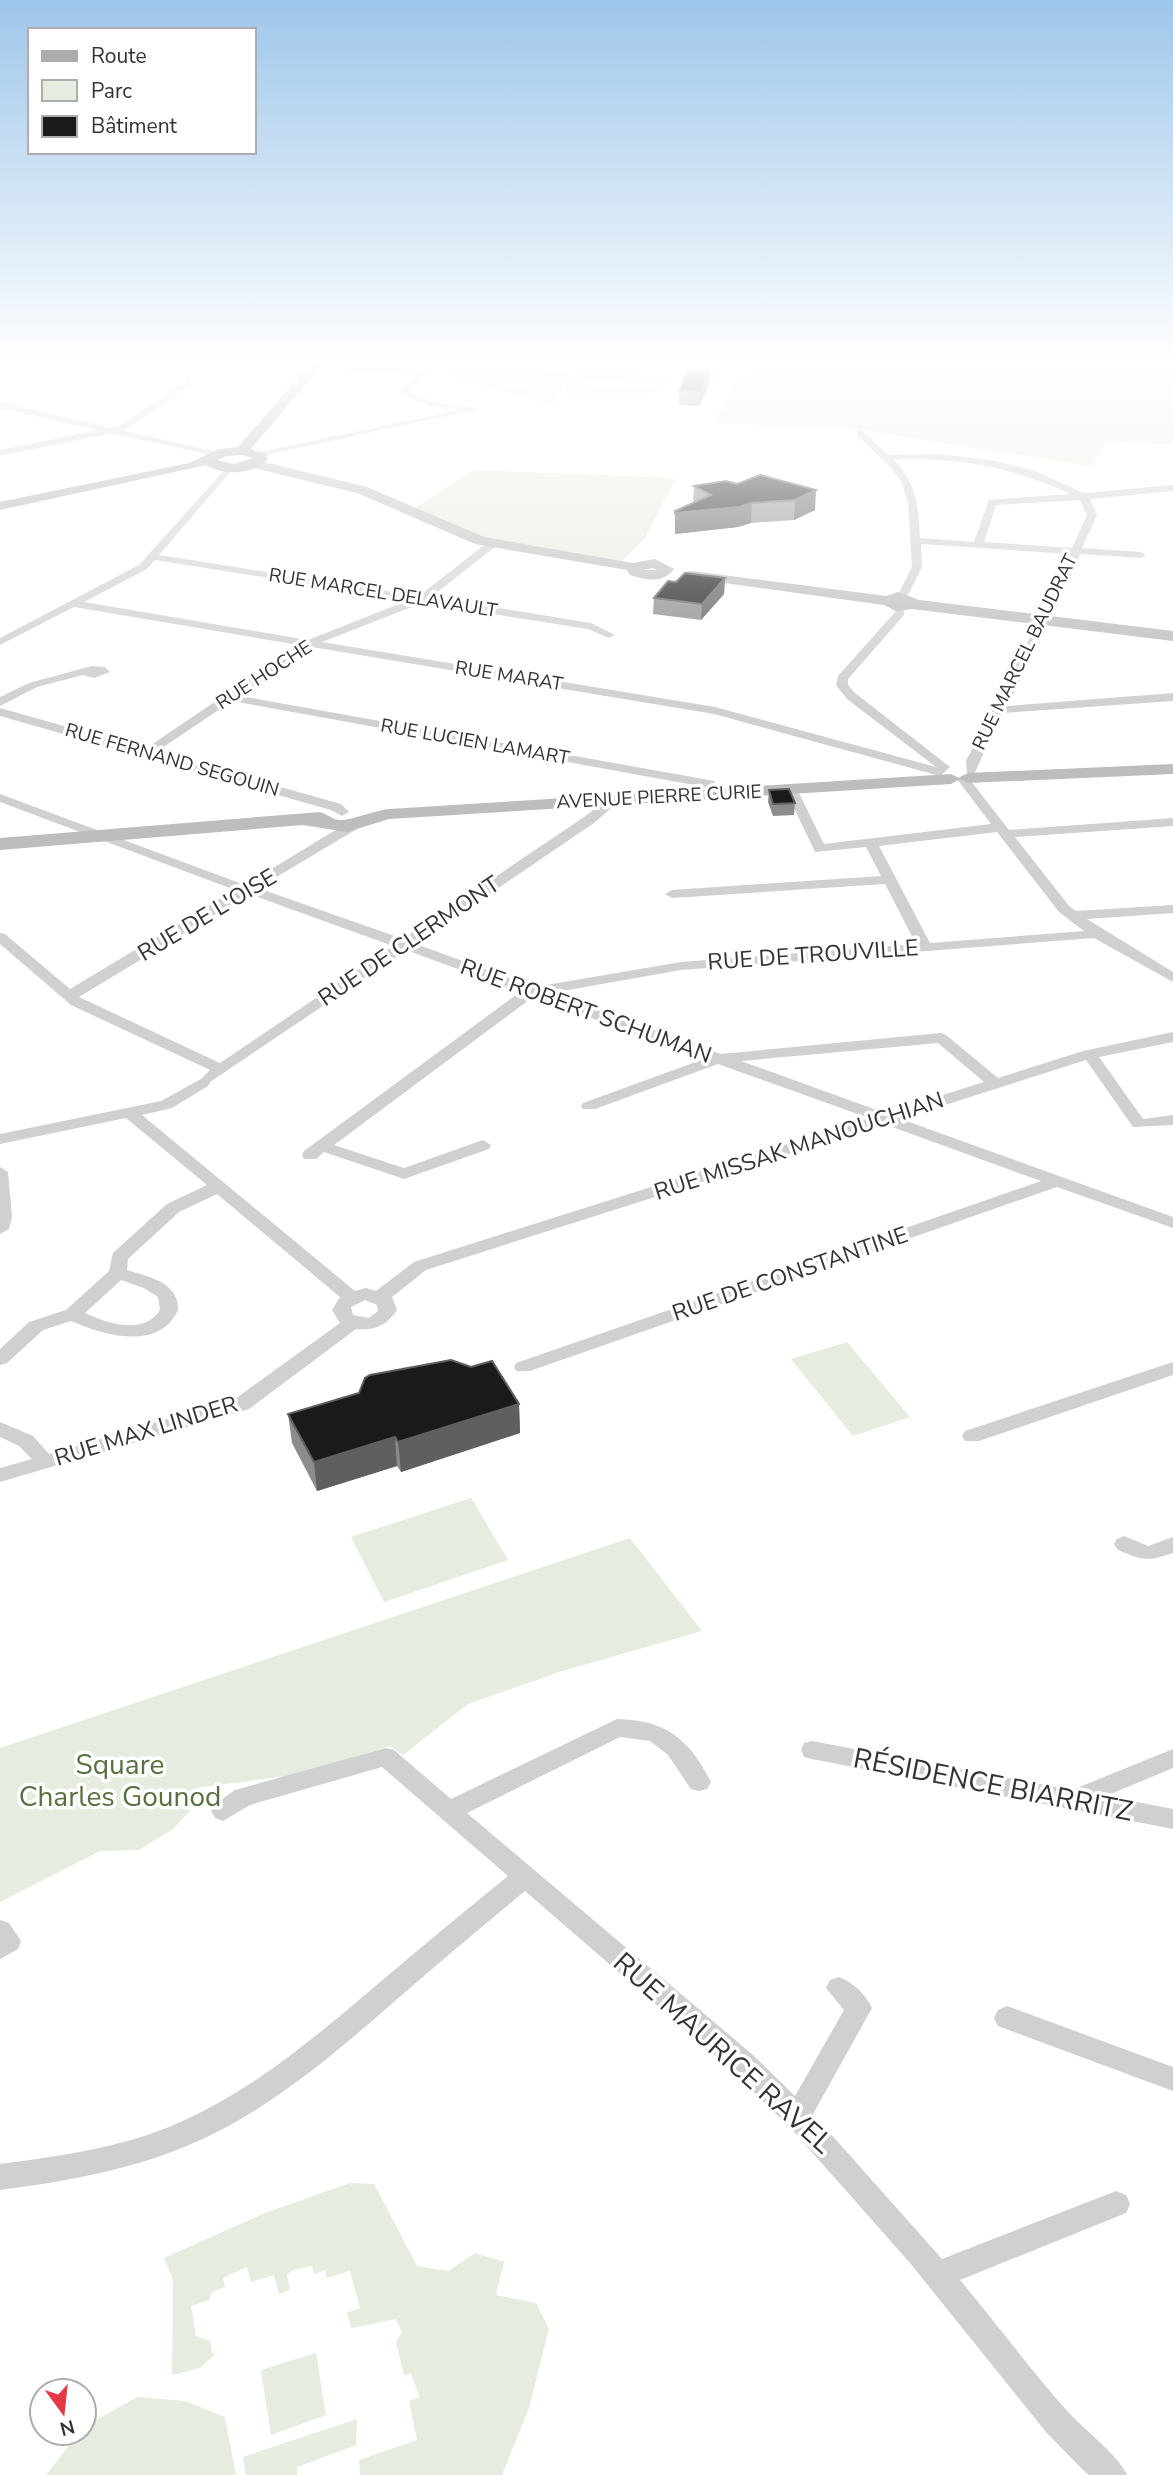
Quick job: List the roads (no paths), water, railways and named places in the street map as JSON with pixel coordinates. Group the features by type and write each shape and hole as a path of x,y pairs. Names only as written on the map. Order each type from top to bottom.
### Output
{"main road":[{"path":"0,508 134,480"}],"street":[{"path":"0,642 128,576 154,557 205,480"},
{"path":"330,480 362,490 468,537 495,545 633,566 635,572 644,575 667,571 1173,636"},
{"path":"904,480 913,502 917,567 901,602 900,613 842,678 842,685 851,696 952,773 1005,831 1072,916 1097,934 1173,978"},
{"path":"1045,480 1084,498"},
{"path":"979,543 992,502 1084,498 1173,488"},
{"name":"RUE MARCEL BAUDRAT","path":"952,773 997,710 1045,620 1092,515 1084,498"},
{"path":"917,541 1140,555"},
{"name":"RUE HOCHE","path":"147,753 310,643 422,599 487,548 495,545"},
{"name":"RUE MARCEL DELAVAULT","path":"154,557 591,626 609,635"},
{"name":"RUE MARAT","path":"74,604 715,711 952,773"},
{"path":"0,702 33,685 88,670"},
{"name":"RUE LUCIEN LAMART","path":"228,697 709,784 716,794"},
{"path":"997,710 1173,697"},
{"name":"RUE FERNAND SEGOUIN","path":"0,712 336,807 345,820"},
{"name":"AVENUE PIERRE CURIE","path":"0,844 305,820 345,820 389,814 792,789 952,773 1000,778 1173,769"},
{"path":"792,789 820,849 870,842 1005,831 1173,822"},
{"name":"RUE ROBERT SCHUMAN","path":"0,798 95,835 1173,1223"},
{"name":"RUE DE CLERMONT","path":"0,1139 166,1104 210,1077 598,813 604,806 602,800"},
{"name":"RUE DE L'OISE","path":"69,996 248,890 345,820"},
{"path":"870,842 925,947"},
{"path":"672,894 890,880"},
{"path":"1072,916 1173,909"},
{"name":"RUE DE TROUVILLE","path":"530,992 681,966 1097,934"},
{"path":"0,937 69,996 124,1025 210,1077"},
{"path":"483,1145 404,1174 316,1150 530,992"},
{"name":"RUE MISSAK MANOUCHIAN","path":"380,1297 420,1266 1088,1054 1173,1037"},
{"path":"589,1106 717,1059 941,1038 996,1084"},
{"path":"1088,1054 1139,1124 1173,1120"},
{"path":"130,1113 352,1297"},
{"path":"0,1172 3,1217 0,1230"},
{"name":"RUE DE CONSTANTINE","path":"523,1367 1057,1181"},
{"path":"0,1359 36,1326 72,1314 118,1273 119,1257 173,1208 217,1187"},
{"path":"72,1314 98,1325 123,1331 152,1326 163,1320 169,1312 169,1306 167,1297 161,1290 118,1273"},
{"path":"366,1294 380,1297 388,1305 388,1310 381,1320 367,1324 352,1322 342,1315 341,1310 352,1297 366,1294"},
{"name":"RUE MAX LINDER","path":"0,1475 242,1404 352,1322"},
{"path":"972,1436 1173,1368"},
{"path":"0,1429 37,1448 43,1462"},
{"path":"1124,1544 1147,1554 1173,1545"},
{"path":"449,1811 617,1728 638,1727 657,1731 678,1749 699,1782"},
{"name":"RÉSIDENCE BIARRITZ","path":"812,1750 1173,1819"},
{"name":"RUE MAURICE RAVEL","path":"223,1811 243,1797 386,1757 744,2064 798,2115 846,2166 1047,2408 1112,2475"},
{"path":"1073,1800 1173,1758"},
{"path":"0,2177 54,2170 116,2157 186,2133 236,2107 350,2024 524,1877"},
{"path":"0,1931 9,1941 0,1948"},
{"path":"798,2115 859,2008 839,1988"},
{"path":"1007,2018 1173,2079"},
{"path":"937,2275 1116,2204"}],"park label":[{"name":"Square Charles Gounod","path":"120,1781"}]}
